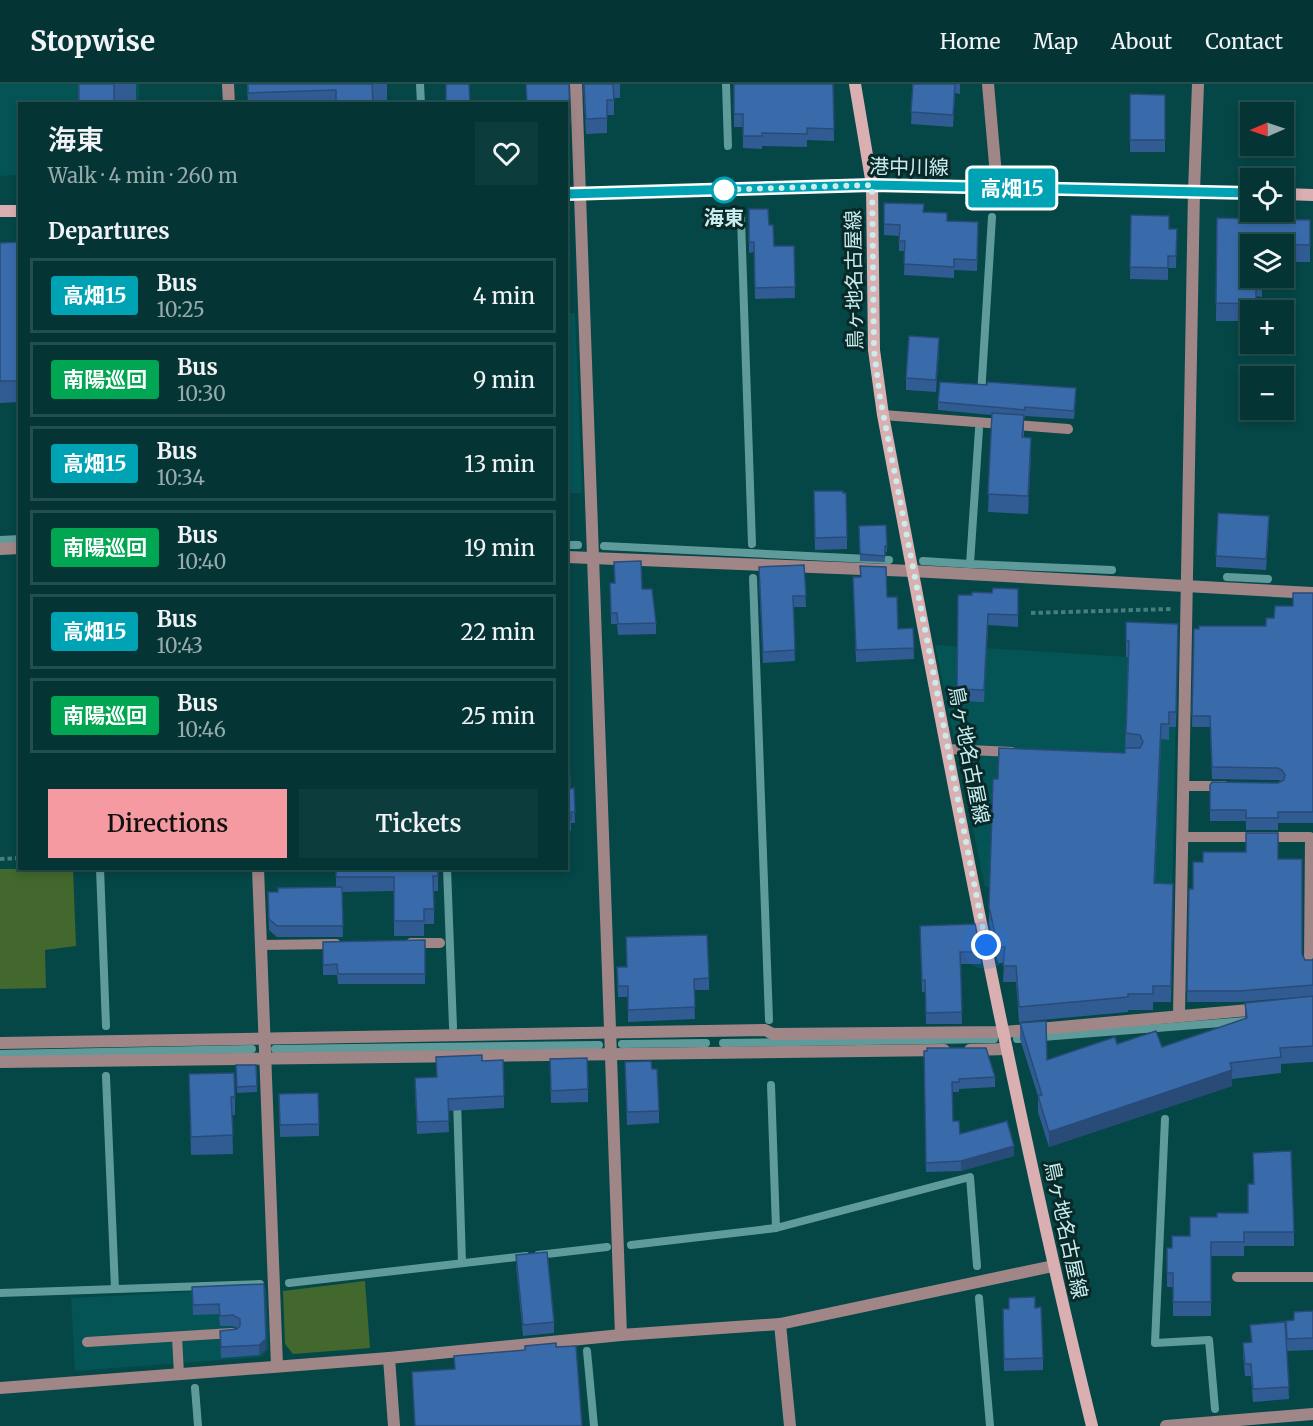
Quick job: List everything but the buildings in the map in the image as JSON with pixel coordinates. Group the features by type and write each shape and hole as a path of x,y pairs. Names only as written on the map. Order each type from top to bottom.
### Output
{"main road":[{"name":"鳥ヶ地名古屋線","path":"855,84 872,185 874,350 883,415 1007,1049 1053,1266 1092,1426"},
{"name":"港中川線","path":"573,194 872,185 1240,193"},
{"path":"1294,194 1313,195"},
{"path":"0,211 18,211"}],"street":[{"path":"228,84 229,102"},
{"path":"576,84 573,194 595,559 621,1335"},
{"path":"988,84 997,187"},
{"path":"1179,1015 1194,191 1198,84"},
{"path":"0,549 18,548"},
{"path":"568,557 912,571 1313,593"},
{"path":"258,870 277,1366"},
{"path":"0,1042 765,1030 773,1034 1004,1032 1268,1008"},
{"path":"0,1062 612,1056 1007,1049"},
{"path":"0,1388 389,1358 621,1335 780,1324 1053,1266"},
{"path":"780,1324 790,1426"},
{"path":"389,1358 394,1426"},
{"path":"1166,1426 1313,1414"}],"lane":[{"path":"883,415 1068,429"},
{"path":"948,749 1018,752"},
{"path":"1183,786 1231,786"},
{"path":"1182,837 1310,837 1309,965"},
{"path":"404,943 440,943"},
{"path":"261,945 345,944"},
{"path":"1237,1277 1313,1277"},
{"path":"87,1342 233,1333"},
{"path":"177,1337 179,1374"}],"path":[{"path":"1031,613 1186,609"},
{"path":"0,859 18,858"}],"shaded area":[{"path":"0,84 139,84 139,102 18,102 18,175 0,176"},
{"path":"568,313 575,313 582,493 568,493"},
{"path":"935,645 1177,660 1172,896 985,887"},
{"path":"266,1288 269,1349 262,1357 75,1371 71,1298"}],"green space":[{"path":"0,869 73,870 76,946 45,950 46,988 0,989"},
{"path":"365,1281 370,1348 293,1354 285,1344 283,1291"}],"waterway":[{"path":"420,84 421,102"},
{"path":"726,84 728,146"},
{"path":"981,395 992,217"},
{"path":"741,219 752,544"},
{"path":"979,429 970,564 1112,570"},
{"path":"0,540 18,539"},
{"path":"568,545 578,545"},
{"path":"604,546 889,560"},
{"path":"923,561 970,564"},
{"path":"1227,577 1268,579"},
{"path":"753,578 769,1020"},
{"path":"100,870 106,1026"},
{"path":"447,870 453,1027"},
{"path":"1017,1039 1246,1021"},
{"path":"723,1043 994,1039"},
{"path":"622,1044 706,1043"},
{"path":"275,1049 599,1045"},
{"path":"0,1054 252,1049"},
{"path":"106,1076 115,1289"},
{"path":"771,1085 776,1228"},
{"path":"457,1100 462,1263"},
{"path":"1165,1119 1155,1343 1209,1340 1215,1409"},
{"path":"631,1245 776,1228 970,1177 977,1266"},
{"path":"538,1255 607,1247"},
{"path":"289,1283 526,1256"},
{"path":"0,1293 260,1284"},
{"path":"979,1298 990,1426"},
{"path":"587,1351 594,1426"},
{"path":"195,1388 198,1426"}],"bus line":[{"name":"高畑15","path":"568,194 872,185 1240,193"}],"place":[{"name":"海東","path":"724,190"}],"route":[{"path":"724,190 715,190 872,185 874,350 880,397 986,945"}]}
